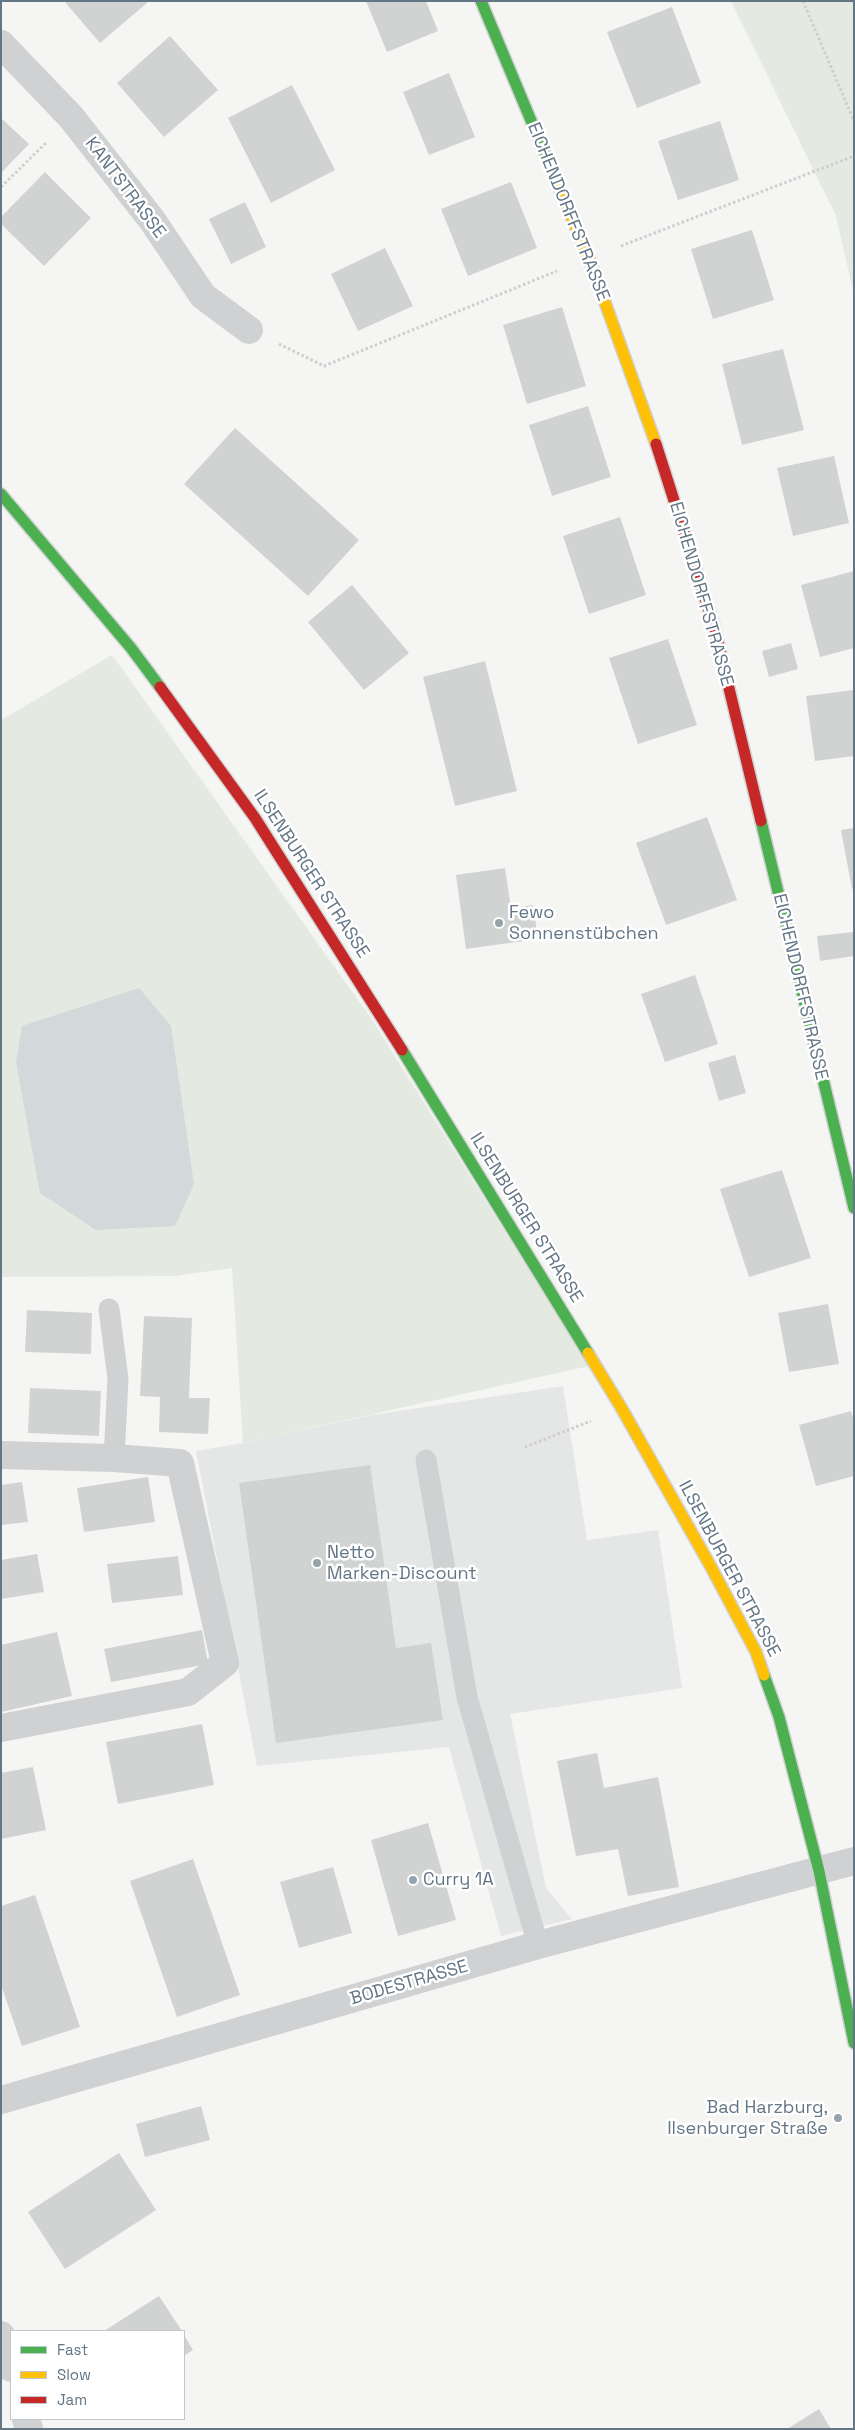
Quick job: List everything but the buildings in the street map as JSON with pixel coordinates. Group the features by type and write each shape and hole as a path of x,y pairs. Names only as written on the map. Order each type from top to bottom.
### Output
{"main road":[{"name":"EICHENDORFFSTRASSE","path":"481,1 589,258 647,416 714,626 854,1208"},
{"name":"ILSENBURGER STRASSE","path":"1,494 131,648 256,818 412,1066 622,1409 756,1652 779,1717 819,1871 854,2043"}],"street":[{"name":"KANTSTRASSE","path":"1,44 70,117 152,220 203,296 249,330"},
{"path":"1,1455 114,1458 180,1463 225,1663 188,1692 1,1728"},
{"path":"819,1871 854,1861"},
{"name":"BODESTRASSE","path":"1,2100 538,1945 819,1871"},
{"path":"1,2335 10,2365"}],"lane":[{"path":"109,1309 118,1379 114,1458"},
{"path":"426,1460 467,1697 538,1945"}],"path":[{"path":"803,1 854,121"},
{"path":"1,187 70,117"},
{"path":"249,330 324,366 589,258 854,156"},
{"path":"525,1447 622,1409"}],"shaded area":[{"path":"731,1 854,1 854,295 836,216"},
{"path":"112,655 371,1018 589,1366 243,1443 232,1268 175,1276 1,1277 1,720"},
{"path":"139,988 171,1026 194,1184 175,1226 96,1230 40,1193 16,1062 22,1026"},
{"path":"563,1386 587,1540 658,1530 682,1688 510,1714 546,1888 572,1919 501,1936 449,1747 257,1766 196,1451 243,1443 372,1415"}],"traffic: fast":[{"path":"481,1 558,185"},
{"path":"1,494 131,648 160,687"},
{"path":"761,821 854,1208"},
{"path":"402,1050 588,1353"},
{"path":"764,1675 779,1717 819,1871 854,2043"}],"traffic: slow":[{"path":"558,185 589,258 656,444"},
{"path":"588,1353 622,1409 711,1567 756,1652 764,1675"}],"traffic: jam":[{"path":"656,444 714,626 761,821"},
{"path":"160,687 255,818 402,1050"}],"place":[{"name":"Fewo Sonnenstübchen","path":"499,923"},
{"name":"Netto Marken-Discount","path":"317,1563"},
{"name":"Curry 1A","path":"413,1880"},
{"name":"Bad Harzburg, Ilsenburger Straße","path":"838,2118"}]}
